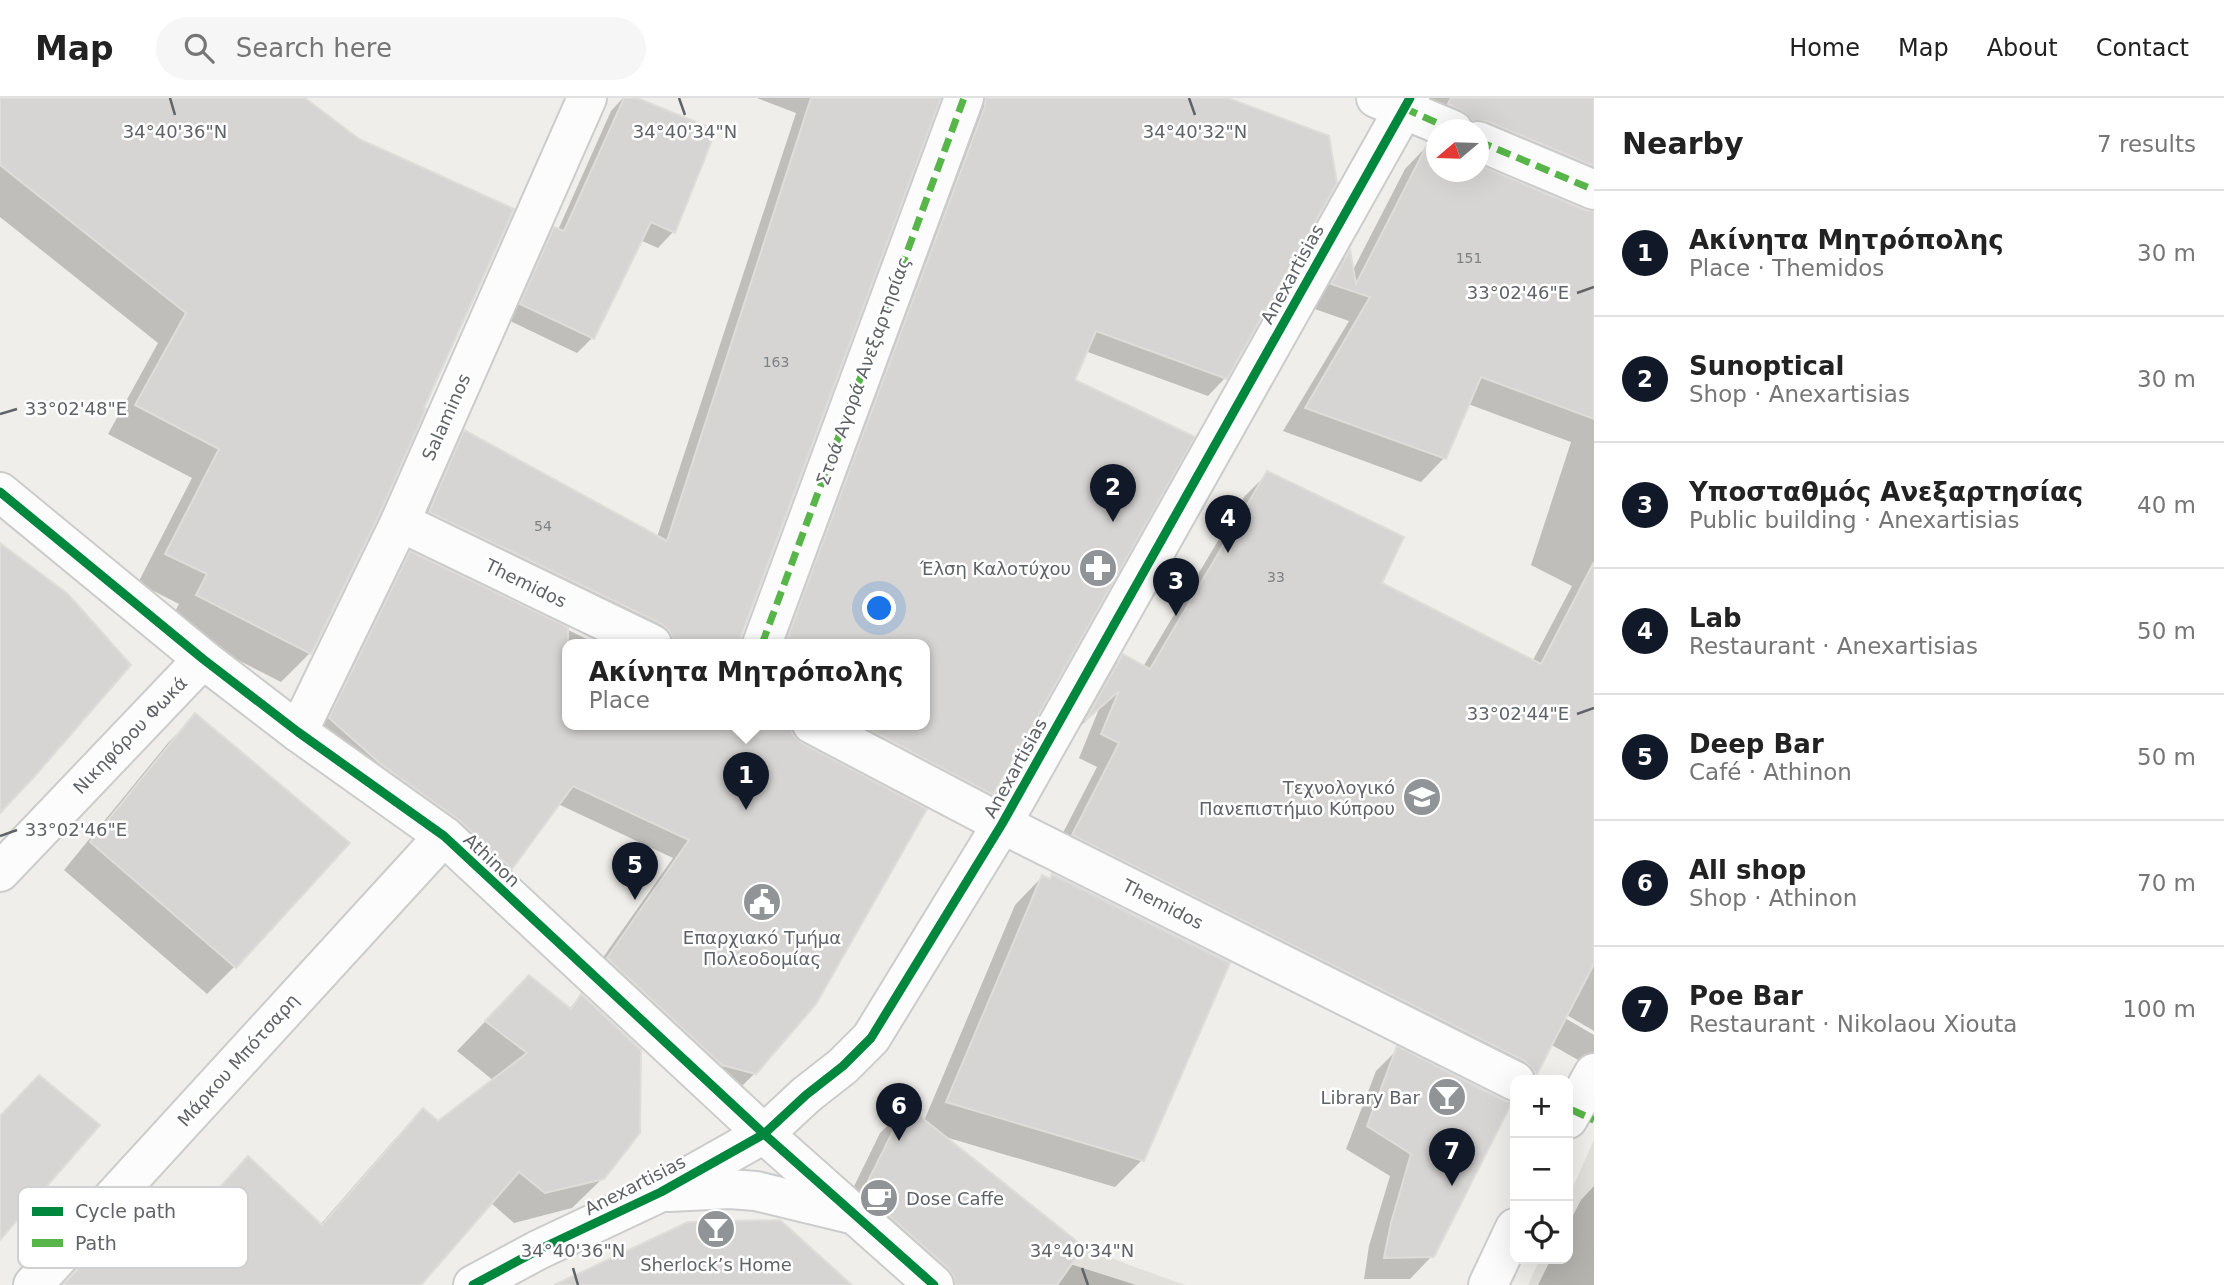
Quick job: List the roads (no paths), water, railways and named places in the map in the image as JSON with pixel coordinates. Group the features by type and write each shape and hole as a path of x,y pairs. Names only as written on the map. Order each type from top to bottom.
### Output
{"street":[{"name":"Salaminos","path":"298,732 400,522 587,98"},
{"name":"Στοά Αγορά Ανεξαρτησίας","path":"764,639 964,98"},
{"path":"1397,101 1432,119"},
{"name":"Anexartisias","path":"472,1285 538,1250 661,1192 764,1134 806,1095 843,1066 871,1038 1002,824 1397,101"},
{"path":"1489,145 1594,190"},
{"name":"Athinon","path":"0,492 203,659 298,732 444,836 764,1134 934,1285"},
{"name":"Themidos","path":"400,522 642,639"},
{"name":"Νικηφόρου Φωκά","path":"0,872 203,659"},
{"name":"Themidos","path":"824,730 1002,824 1510,1078"},
{"name":"Μάρκου Μπότσαρη","path":"123,1187 444,836"},
{"path":"1575,1114 1594,1073"},
{"name":"Anexartisias","path":"661,1192 730,1189 756,1191 853,1214"},
{"path":"1488,1285 1510,1239"},
{"name":"Μάρκου Μπότσαρη","path":"33,1285 49,1268"}],"place":[{"name":"Sunoptical","path":"1113,522"},
{"name":"Lab","path":"1228,553"},
{"name":"Έλση Καλοτύχου","path":"1098,568"},
{"name":"Υποσταθμός Ανεξαρτησίας","path":"1176,616"},
{"name":"Τεχνολογικό Πανεπιστήμιο Κύπρου","path":"1422,797"},
{"name":"Ακίνητα Μητρόπολης","path":"746,810"},
{"name":"Deep Bar","path":"635,900"},
{"name":"Επαρχιακό Τμήμα Πολεοδομίας","path":"762,902"},
{"name":"Library Bar","path":"1447,1097"},
{"name":"All shop","path":"899,1141"},
{"name":"Poe Bar","path":"1452,1186"},
{"name":"Dose Caffe","path":"879,1198"},
{"name":"Sherlock’s Home","path":"716,1229"}]}
